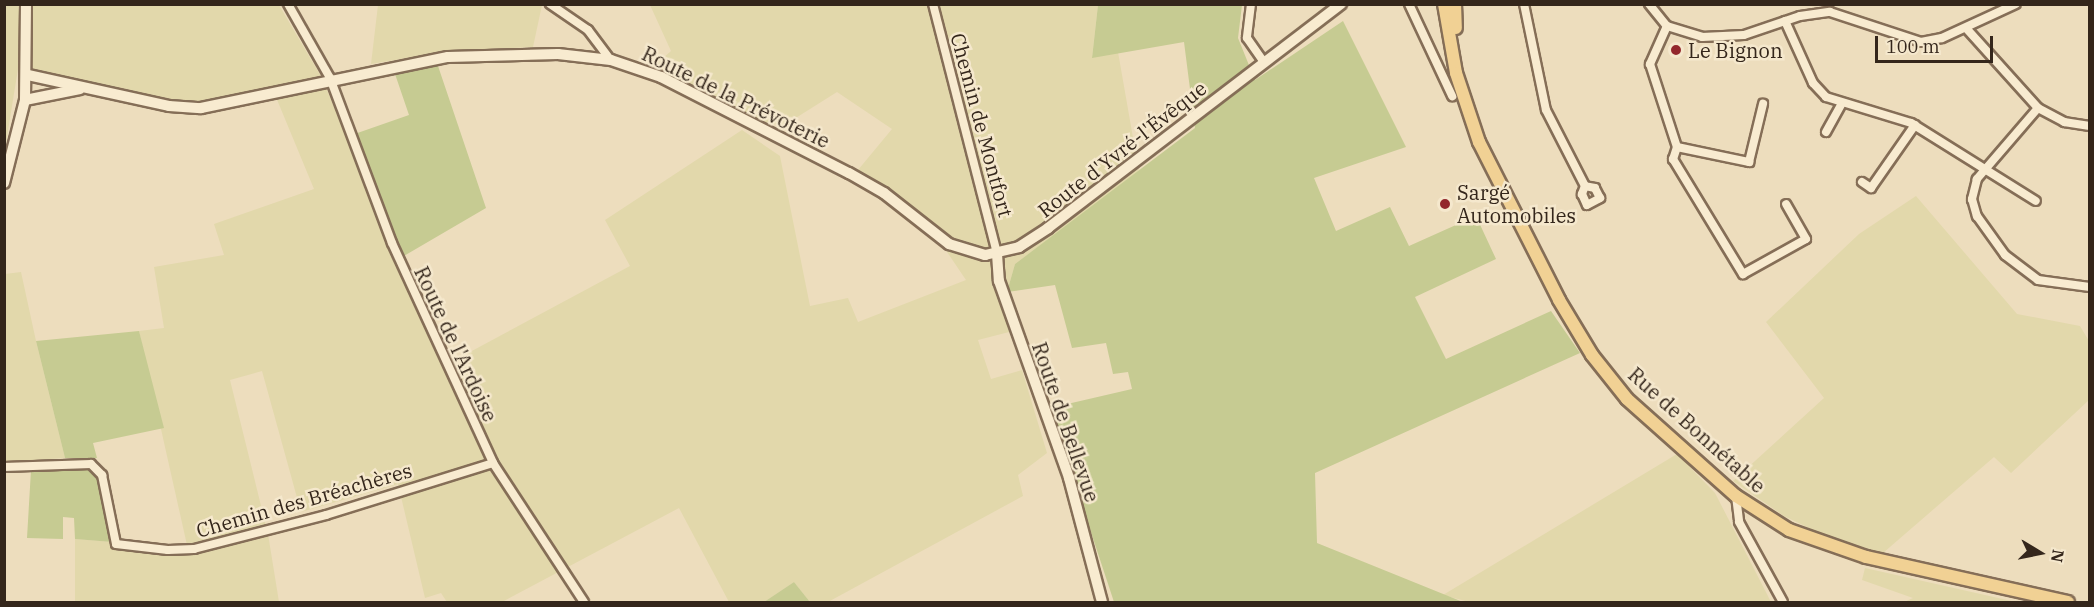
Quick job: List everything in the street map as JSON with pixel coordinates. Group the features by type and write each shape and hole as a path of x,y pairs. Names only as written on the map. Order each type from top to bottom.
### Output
{"main road":[{"path":"1444,4 1457,92"},
{"path":"1455,4 1457,92"},
{"name":"Rue de Bonnétable","path":"1457,92 1479,142 1592,355 1627,399 1736,496 1789,530 1831,547 2068,603"}],"street":[{"path":"4,183 25,100 28,75 26,4"},
{"name":"Route de l'Ardoise","path":"288,4 331,82 392,243 493,463 584,603"},
{"path":"550,4 588,30 611,60"},
{"name":"Chemin de Montfort","path":"933,4 997,254"},
{"path":"1251,4 1247,38 1264,62"},
{"name":"Route d'Yvré-l'Évêque","path":"997,254 1048,228 1341,4"},
{"path":"1409,4 1457,92"},
{"path":"1524,4 1542,100 1585,186"},
{"path":"1649,4 1667,26 1720,37 1744,36 1815,12 1841,14 1897,37 1921,42 1966,28 2016,4"},
{"path":"1785,21 1813,83 1841,105 1915,125 2036,201"},
{"path":"1667,26 1650,64 1677,147 1673,159 1743,274 1806,239 1786,204"},
{"path":"1966,28 2038,108 2064,122 2090,126"},
{"name":"Route de la Prévoterie","path":"28,75 80,89 201,108 448,57 558,54 611,60 661,77 849,173 958,249 997,254"},
{"name":"Route de la Prévoterie","path":"25,100 80,89"},
{"path":"1677,147 1749,162 1763,104"},
{"path":"1826,132 1841,105"},
{"path":"2038,108 1985,168 1972,199 1987,234 2005,255 2038,280 2090,287"},
{"path":"1862,182 1871,188 1915,125"},
{"name":"Route de Bellevue","path":"997,254 999,281 1068,478 1102,603"},
{"name":"Chemin des Bréachères","path":"4,467 91,464 102,475 116,544 168,550 194,549 314,518 493,463"},
{"path":"1736,496 1739,522 1783,603"}],"shaded area":[{"path":"378,4 542,5 533,47 449,51 371,64"},
{"path":"5,5 279,5 322,78 442,367 630,266 605,220 742,130 780,156 810,306 848,298 858,322 966,280 945,249 944,233 858,170 892,129 837,92 783,126 758,120 654,66 671,51 650,5 1098,5 1092,57 1118,52 1139,172 1015,264 1007,292 1013,331 978,340 991,379 1022,370 1047,453 1018,475 1023,496 828,602 810,602 794,582 764,602 729,602 679,508 502,602 447,602 441,593 425,598 398,484 301,512 262,371 230,380 268,534 279,602 75,602 75,539 112,542 120,550 189,554 139,331 164,328 154,267 224,255 214,224 314,189 273,90 224,100 175,102 18,69 5,149"},
{"path":"1916,196 2017,314 2080,326 2089,341 2089,400 2011,473 1994,457 1883,553 1830,538 1784,516 1733,481 1824,398 1766,322 1859,234"},
{"path":"21,272 65,458 5,462 5,274"},
{"path":"1677,454 1715,493 1771,602 1469,602 1443,595"},
{"path":"1865,568 2016,602 1904,602 1913,598 1862,580"}],"green space":[{"path":"1098,5 1242,5 1238,38 1255,80 1343,21 1406,147 1314,178 1336,231 1390,207 1409,246 1476,216 1496,259 1415,297 1446,359 1551,311 1580,353 1315,473 1317,543 1463,602 1114,602 1050,408 1132,389 1128,372 1113,374 1106,343 1072,348 1055,285 1007,292 1015,264 1195,128 1184,42 1092,58"},
{"path":"437,63 486,208 397,260 346,137 409,115 395,74"},
{"path":"139,331 164,428 93,443 97,458 65,458 36,341"},
{"path":"91,467 98,473 112,542 75,539 74,518 63,517 63,539 27,538 31,470"},
{"path":"794,582 810,602 764,602"}],"place":[{"name":"Le Bignon","path":"1676,50"},
{"name":"Sargé Automobiles","path":"1445,204"}]}
